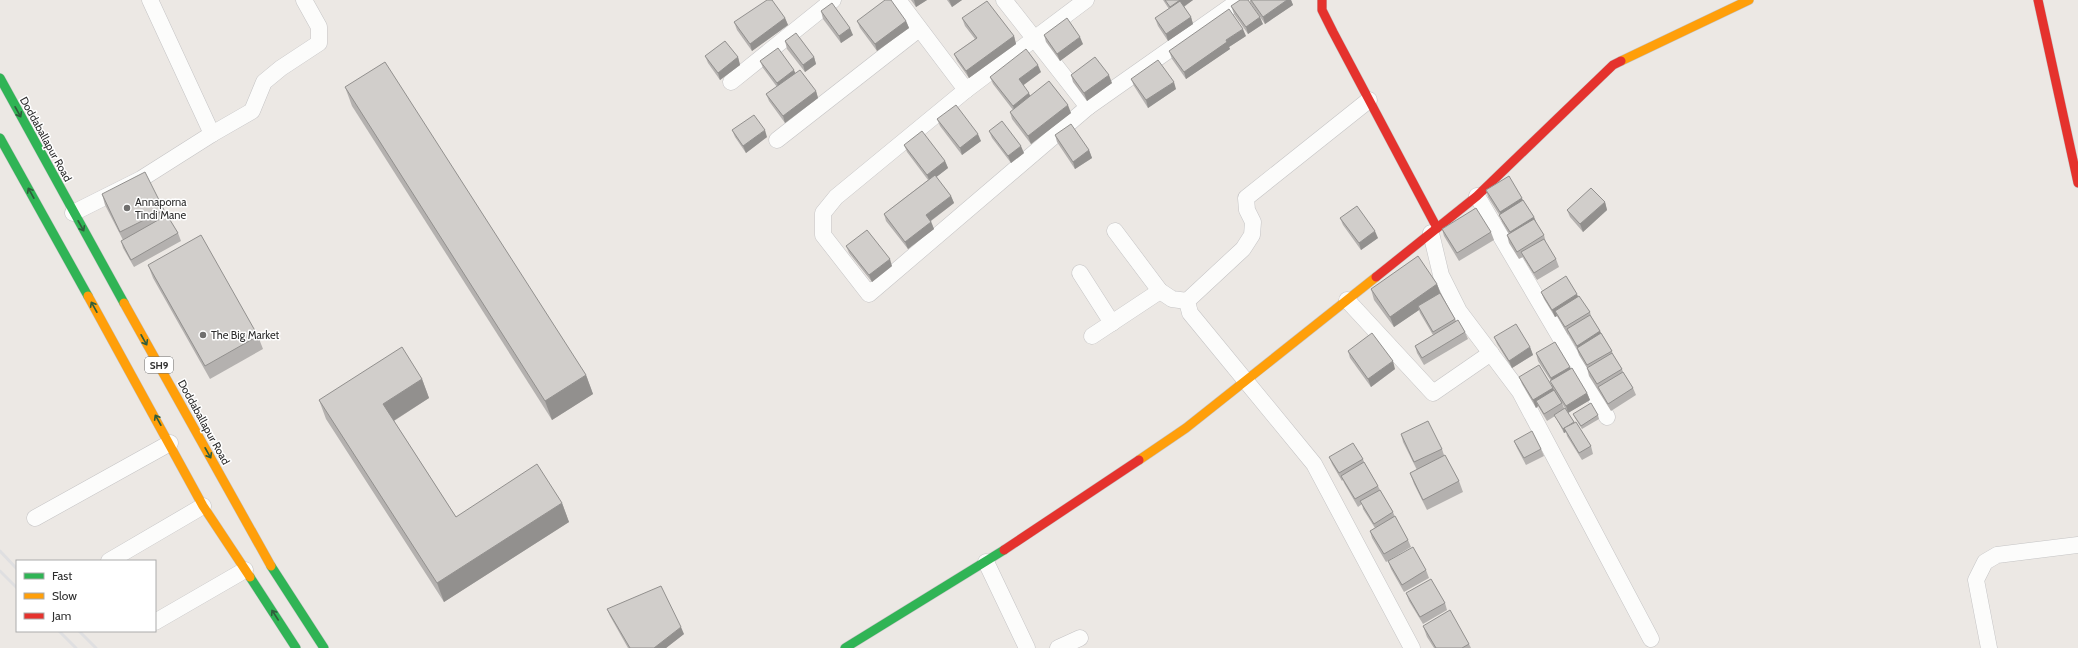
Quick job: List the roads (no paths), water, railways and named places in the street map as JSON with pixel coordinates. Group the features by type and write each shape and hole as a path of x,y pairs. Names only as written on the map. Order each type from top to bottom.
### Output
{"main road":[{"path":"845,648 986,562 1186,428 1477,196 1613,65 1749,0"},
{"path":"2038,0 2078,183"},
{"path":"1321,1 1322,10 1369,100 1434,231"},
{"name":"Doddaballapur Road","path":"0,78 8,100 213,462 265,558 324,648"},
{"name":"SH9","path":"0,138 170,443 203,506 296,648"}],"street":[{"path":"150,0 212,134"},
{"path":"73,213 141,179 212,134 252,111 264,82 280,68 319,43 319,27 304,0"},
{"path":"731,82 833,0"},
{"path":"898,0 966,90"},
{"path":"1004,0 1088,107"},
{"path":"1086,0 966,90 836,197 822,214 823,235 869,294 1088,107 1240,0"},
{"path":"777,140 919,29"},
{"path":"1115,231 1160,291 1172,299 1187,300 1243,249 1252,235 1253,222 1247,210 1246,198 1369,100"},
{"path":"1477,196 1607,417"},
{"path":"1434,231 1441,275 1459,311 1520,392 1652,639"},
{"path":"1080,273 1112,323"},
{"path":"1092,336 1160,291"},
{"path":"1187,300 1190,313 1314,464 1412,648"},
{"path":"1347,300 1433,393 1491,353"},
{"path":"35,518 170,443"},
{"path":"111,560 203,506"},
{"path":"1989,648 1976,580 1985,562 1997,555 2078,545"},
{"path":"986,562 1027,648"},
{"path":"156,621 245,570"},
{"path":"1058,648 1080,638"}],"railway":[{"path":"0,551 16,568"},
{"path":"0,571 16,587"},
{"path":"60,632 76,648"},
{"path":"80,632 96,648"}],"place":[{"name":"Annaporna Tindi Mane","path":"127,208"},
{"name":"The Big Market","path":"203,335"}]}
